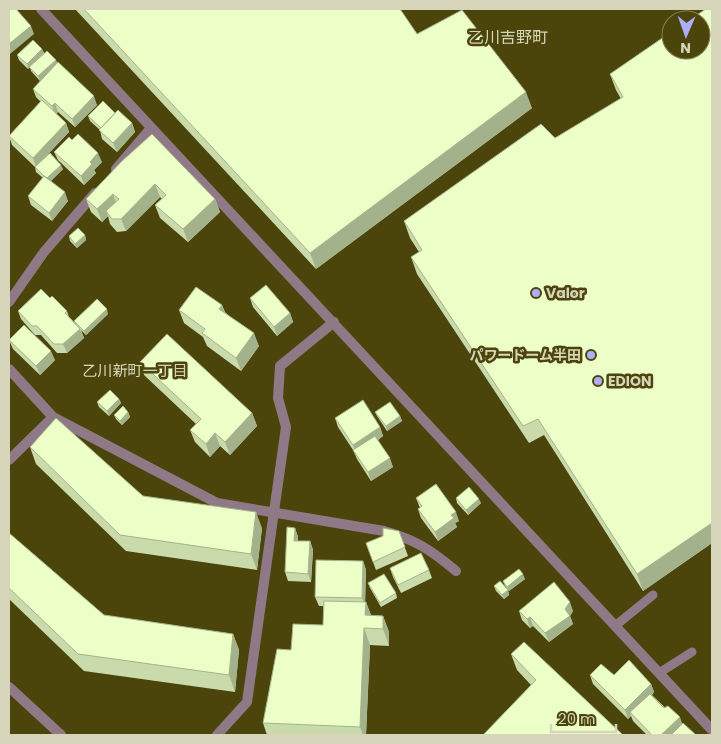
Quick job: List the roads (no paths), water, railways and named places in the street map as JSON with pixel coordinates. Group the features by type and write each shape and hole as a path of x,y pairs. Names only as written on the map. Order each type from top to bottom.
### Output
{"street":[{"path":"41,9 712,730"},
{"path":"9,302 44,252 151,128"},
{"path":"218,735 247,702 286,427 278,398 280,366 334,322"},
{"path":"9,369 53,418 217,503 384,531 407,537 434,552 456,571"},
{"path":"9,460 53,418"},
{"path":"9,687 61,735"}],"lane":[{"path":"615,626 653,595"},
{"path":"659,672 692,652"}],"place":[{"name":"Valor","path":"536,293"},
{"name":"パワードーム半田","path":"591,355"},
{"name":"EDION","path":"598,381"}],"district":[{"name":"乙川吉野町","path":"508,37"},
{"name":"乙川新町一丁目","path":"135,371"}]}
